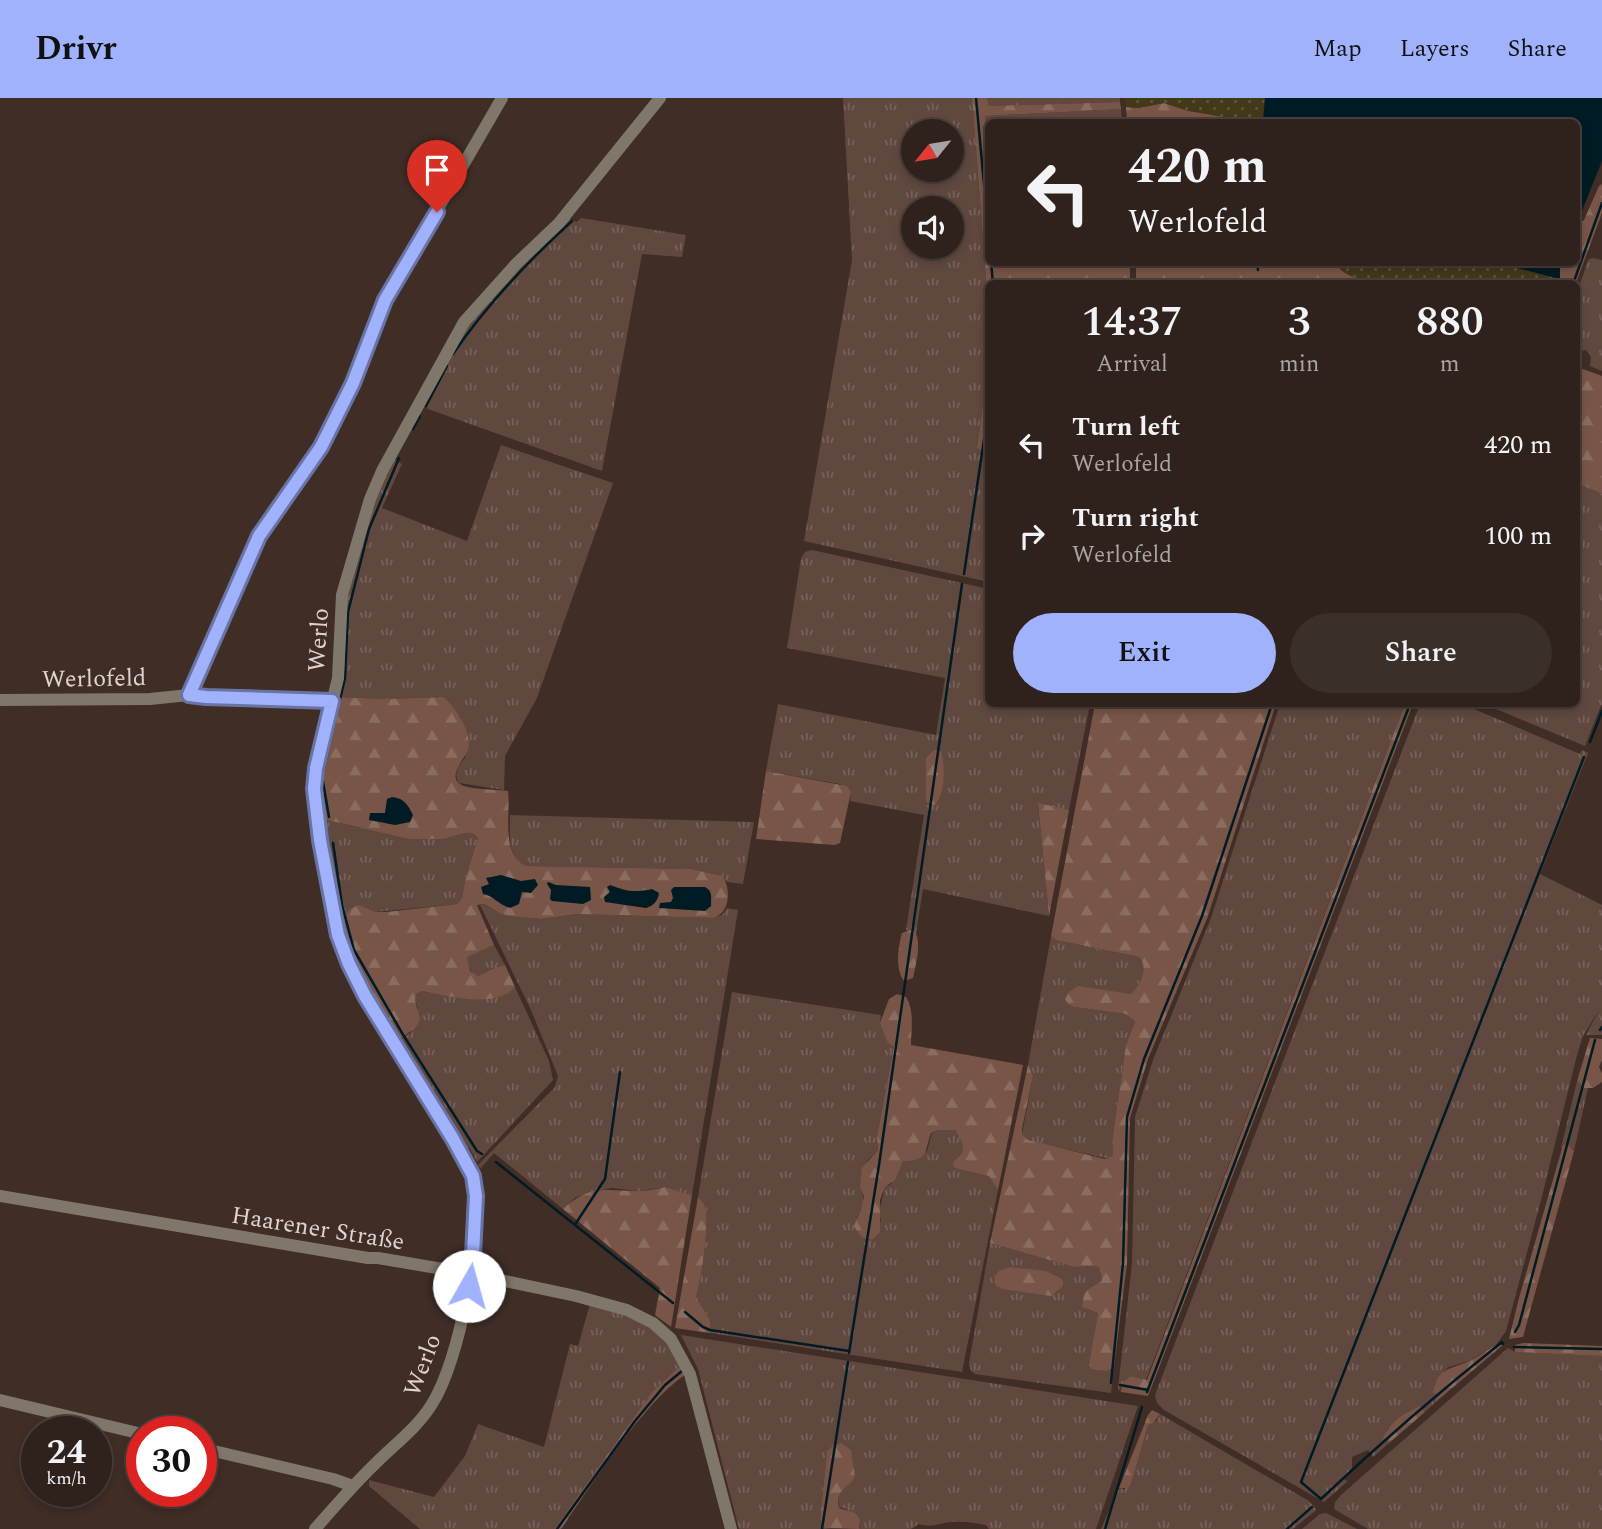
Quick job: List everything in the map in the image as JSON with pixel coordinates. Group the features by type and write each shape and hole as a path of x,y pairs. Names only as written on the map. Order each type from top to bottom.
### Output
{"street":[{"path":"189,695 259,536 321,447 353,383 385,300 502,98"},
{"name":"Werlo","path":"315,1529 353,1486 424,1416 438,1395 456,1339 472,1274 476,1196 471,1170 365,996 338,935 320,840 314,789 316,768 338,678 342,595 370,499 382,471 464,322 516,264 559,223 660,98"},
{"name":"Werlofeld","path":"0,700 150,699 189,695 332,701"},
{"name":"Haarener Straße","path":"0,1196 472,1274 627,1310 653,1323 665,1333 677,1347 690,1374 731,1529"},
{"path":"0,1400 126,1430"},
{"path":"217,1451 353,1486"}],"green space":[{"path":"843,98 972,98 986,280 985,389 977,448 985,455 985,581 804,541 852,260"},
{"path":"972,98 987,98 989,106 1120,102 1121,109 985,116 985,266 1130,266 1130,280 986,280"},
{"path":"987,98 1120,98 1120,102 989,106"},
{"path":"1164,103 1189,111 1242,119 1127,119 1126,107 1138,108"},
{"path":"1121,109 1122,119 985,119 985,116"},
{"path":"1602,184 1602,213 1577,280 1559,280 1560,266 1580,266 1580,223 1584,220"},
{"path":"581,218 686,235 682,257 642,254 602,471 428,409 424,403 451,352 480,311 508,279 569,219 577,222"},
{"path":"1588,260 1602,260 1602,371 1590,366 1591,357 1586,350 1580,351 1580,284"},
{"path":"1136,266 1338,266 1358,280 1136,280"},
{"path":"1580,368 1602,376 1602,494 1580,484"},
{"path":"985,389 985,455 977,448"},
{"path":"501,445 613,483 537,698 505,756 504,790 459,783 457,770 465,758 461,718 444,697 337,697 343,613 353,579 350,578 372,504 393,459 402,464 382,508 467,541"},
{"path":"1580,484 1602,494 1602,703 1585,746 1491,707 1580,707"},
{"path":"812,550 985,588 985,707 1089,707 1069,810 1038,804 1049,916 923,889 916,933 906,930 924,815 850,801 851,792 840,784 766,771 778,704 936,735 945,678 787,648 801,558 805,552"},
{"path":"337,697 444,697 461,719 468,738 468,749 457,770 456,780 469,787 508,791 510,844 519,861 527,866 691,869 723,876 728,894 726,906 714,918 577,914 541,919 501,914 484,904 477,905 494,945 467,957 470,971 478,976 505,965 515,987 497,998 484,999 457,998 422,991 416,994 415,1000 420,1019 417,1026 398,1041 367,991 339,924 350,909 359,905 375,912 386,912 457,904 462,898 478,838 474,834 465,833 444,839 410,839 322,819 317,778"},
{"path":"1094,707 1275,707 1208,916 1148,1059 1130,1118 1127,1263 1114,1367 1108,1371 1092,1369 1089,1365 1098,1313 1082,1307 1086,1293 1102,1280 1099,1267 1074,1267 990,1243 1028,1065 1033,1076 1022,1134 1028,1140 1105,1159 1113,1156 1112,1141 1126,1045 1135,1021 1126,1014 1074,1007 1065,999 1069,992 1078,986 1131,994 1140,981 1142,961 1139,957 1056,940 1051,936"},
{"path":"1279,707 1404,707 1146,1380 1131,1376 1120,1388 1121,1392 1118,1389 1132,1263 1135,1117 1153,1060 1211,918"},
{"path":"1404,707 1412,707 1148,1396 1121,1392 1122,1383 1131,1376 1147,1380"},
{"path":"1419,707 1469,707 1580,754 1582,750 1588,753 1540,874 1602,905 1602,1035 1586,1035 1599,1010 1583,1036 1577,1055 1506,1331 1496,1345 1469,1361 1444,1371 1435,1386 1438,1400 1425,1412 1423,1409 1388,1428 1383,1439 1389,1443 1373,1457 1368,1450 1352,1457 1352,1468 1344,1480 1348,1481 1324,1502 1164,1410 1157,1403 1155,1395"},
{"path":"934,750 941,751 944,772 943,786 935,805 926,802 926,758"},
{"path":"766,771 847,786 851,792 840,843 835,845 756,839"},
{"path":"1038,803 1069,810 1049,916"},
{"path":"510,815 754,822 743,884 727,882 723,876 691,869 527,866 515,857 512,851"},
{"path":"322,819 356,827 444,839 465,833 474,834 478,838 462,898 457,904 375,912 339,924"},
{"path":"483,904 501,914 541,919 577,914 714,918 722,915 727,908 738,910 692,1195 665,1187 639,1191 611,1188 576,1197 563,1209 494,1153 480,1169 478,1165 555,1087 558,1076 531,1010 480,905"},
{"path":"910,930 916,933 918,955 913,978 904,981 898,964 899,951 902,933"},
{"path":"1051,936 1056,940 1139,957 1142,961 1140,981 1131,994 1074,1007 1126,1014 1132,1016 1135,1021 1126,1045 1112,1141 1113,1156 1110,1159 1028,1141 1022,1134 1033,1076 1028,1065"},
{"path":"494,945 505,965 475,975 466,957"},
{"path":"515,987 549,1061 553,1080 477,1162 469,1147 464,1150 398,1041 410,1033 418,1008 416,994 422,991 485,998 497,997"},
{"path":"732,992 881,1015 880,1023 894,1046 877,1136 878,1150 867,1161 860,1188 863,1203 857,1218 881,1222 879,1212 885,1187 891,1184 903,1161 927,1151 932,1133 938,1130 955,1130 963,1145 962,1153 952,1163 954,1168 990,1176 998,1190 962,1372 710,1333 710,1320 696,1297 706,1237 705,1206 698,1197"},
{"path":"897,994 906,997 911,1009 911,1045 1023,1065 998,1190 989,1176 954,1168 952,1163 962,1153 963,1145 955,1130 938,1130 931,1133 924,1154 911,1161 903,1161 895,1180 885,1187 880,1200 880,1232 873,1239 866,1239 854,1226 864,1196 860,1188 862,1168 878,1150 877,1136 894,1046 888,1043 880,1023 889,999"},
{"path":"1590,1038 1602,1039 1602,1060 1599,1067 1602,1082 1593,1088 1584,1088 1577,1081"},
{"path":"1577,1081 1584,1088 1588,1088 1574,1151 1561,1148"},
{"path":"1563,1145 1568,1145 1574,1151 1523,1337 1509,1339 1519,1298"},
{"path":"665,1187 692,1195 671,1327 655,1315 660,1288 563,1209 589,1192 640,1191"},
{"path":"698,1197 705,1206 706,1238 696,1297 710,1320 710,1333 675,1328"},
{"path":"990,1243 1074,1267 1099,1267 1102,1280 1086,1293 1082,1307 1098,1313 1090,1365 1108,1371 1114,1367 1111,1393 975,1374 971,1371 969,1363"},
{"path":"1010,1267 1046,1271 1062,1279 1063,1286 1051,1296 996,1286 995,1276 999,1271"},
{"path":"590,1304 638,1319 665,1339 681,1365 652,1392 554,1529 420,1529 369,1486 369,1480 434,1497 465,1456 478,1424 544,1447 570,1344 578,1346"},
{"path":"681,1335 1138,1406 1096,1529 989,1529 986,1525 956,1522 919,1524 911,1529 859,1529 860,1525 846,1509 839,1507 838,1494 848,1485 841,1443 837,1443 827,1452 820,1519 825,1528 831,1529 739,1529 698,1369"},
{"path":"1496,1345 1503,1345 1438,1400 1433,1393 1441,1374"},
{"path":"1515,1345 1602,1346 1602,1356 1515,1352"},
{"path":"1508,1348 1515,1352 1602,1356 1602,1529 1368,1529 1334,1509 1335,1502 1341,1495"},
{"path":"681,1365 686,1374 652,1405 603,1468 561,1529 554,1529 652,1392"},
{"path":"1420,1406 1425,1412 1389,1443 1385,1439 1382,1440 1389,1427"},
{"path":"1152,1410 1160,1414 1148,1425 1131,1484 1128,1488 1119,1488 1148,1415"},
{"path":"1160,1414 1309,1501 1315,1511 1293,1529 1101,1529 1119,1488 1124,1489 1131,1484 1148,1424 1156,1421"},
{"path":"841,1443 851,1450 855,1477 840,1494 839,1508 855,1513 860,1520 859,1529 825,1528 820,1519 827,1452 834,1444"},
{"path":"1326,1513 1357,1529 1302,1529 1320,1514"}],"sand":[{"path":"1125,98 1265,98 1262,118 1256,119 1228,118 1164,103 1138,108 1126,107"},
{"path":"1338,266 1509,266 1560,279 1358,280"}],"water":[{"path":"1265,98 1602,98 1602,161 1580,216 1580,119 1263,119"},
{"path":"1509,266 1560,266 1560,279"},
{"path":"392,797 403,800 407,805 413,815 410,822 395,825 369,820 370,813 385,813 387,799"},
{"path":"501,875 521,881 535,879 538,885 531,893 522,892 519,904 510,908 483,894 481,887 489,884 486,878"},
{"path":"548,882 590,887 591,900 583,904 552,901"},
{"path":"610,885 630,891 652,889 659,893 658,898 646,908 605,902 604,897 610,892 607,887"},
{"path":"674,887 705,887 710,893 711,906 705,911 659,908 660,903 671,902 671,890"}],"waterway":[{"path":"976,98 985,195"},
{"path":"1580,264 1602,203"},
{"path":"453,354 508,284 572,221"},
{"path":"991,266 993,280"},
{"path":"1258,266 1258,270"},
{"path":"1574,280 1579,266"},
{"path":"426,406 447,366"},
{"path":"413,429 420,416"},
{"path":"964,574 985,433"},
{"path":"329,817 322,776 345,678 348,612 369,529 399,458"},
{"path":"849,1353 879,1165 962,584"},
{"path":"1111,1383 1123,1263 1127,1117 1144,1059 1202,916 1271,707"},
{"path":"1147,1392 1409,707"},
{"path":"1590,742 1602,711"},
{"path":"1503,1344 1502,1342 1432,1399 1321,1499 1301,1482 1584,757"},
{"path":"333,843 342,905 354,950 402,1033 477,1151 482,1154"},
{"path":"1515,1332 1595,1040"},
{"path":"576,1223 605,1179 620,1072"},
{"path":"496,1162 673,1303"},
{"path":"685,1312 710,1330 849,1351"},
{"path":"1514,1347 1602,1349"},
{"path":"822,1529 848,1362"},
{"path":"557,1529 635,1421 665,1385 682,1371"},
{"path":"1120,1385 1148,1390"},
{"path":"1105,1529 1142,1407"},
{"path":"1287,1529 1312,1507"}],"route":[{"path":"437,212 385,300 353,383 321,447 259,536 189,695 332,701 316,768 314,789 320,840 338,935 341,947 365,996 473,1176 476,1196 469,1286"}]}
